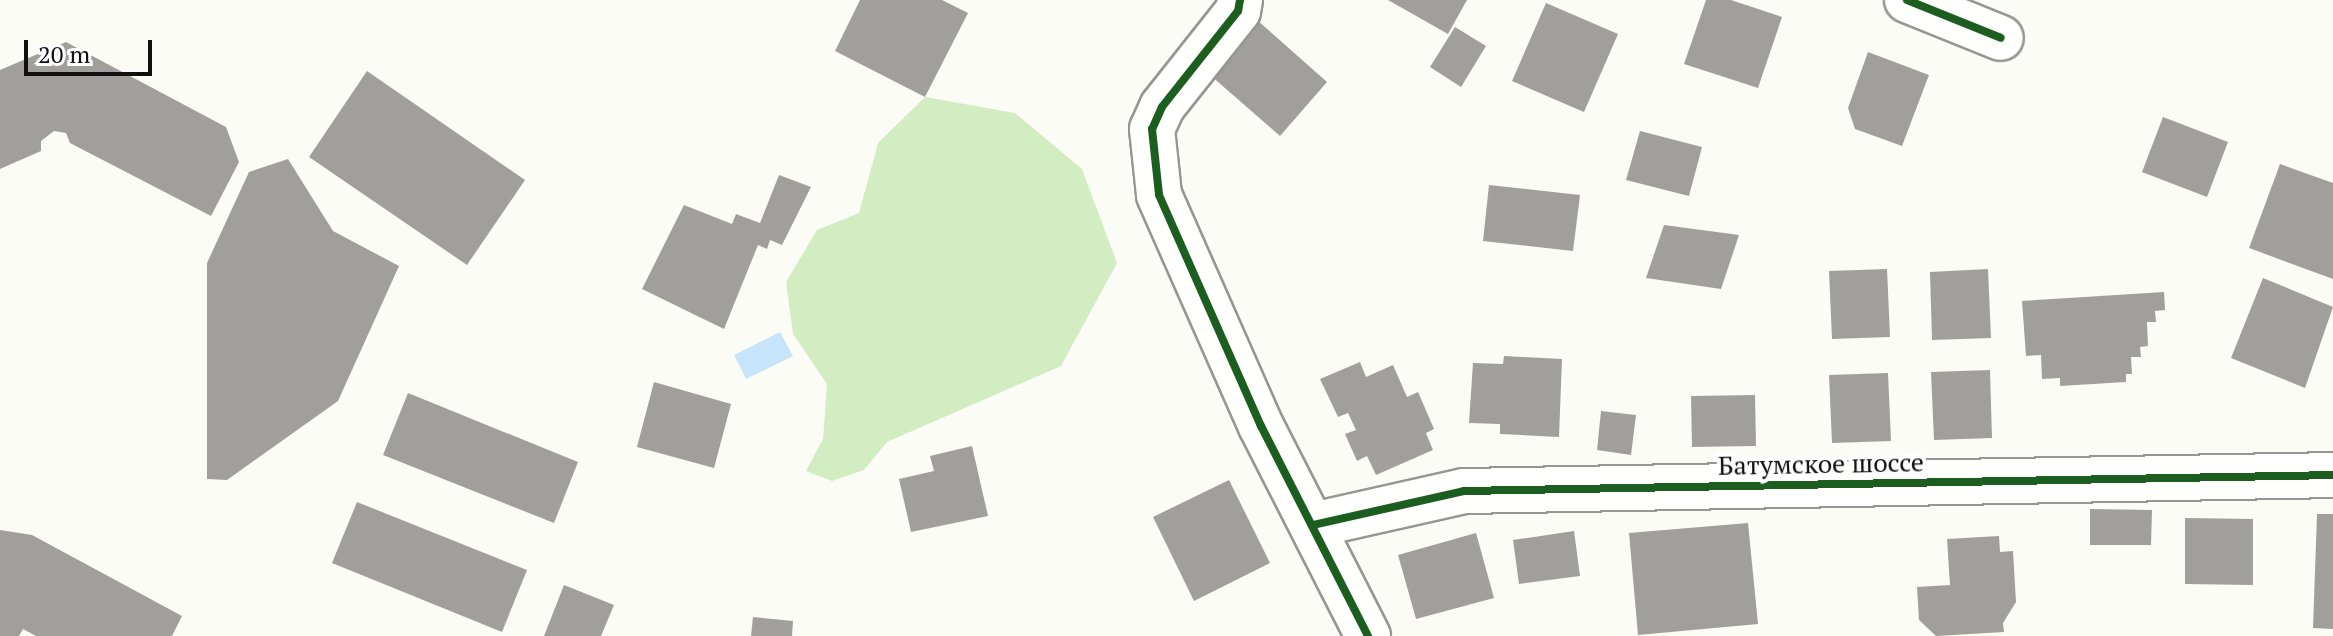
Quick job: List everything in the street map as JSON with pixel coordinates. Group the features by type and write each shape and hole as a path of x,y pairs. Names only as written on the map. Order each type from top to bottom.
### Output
{"street":[{"path":"1240,0 1238,11 1162,107 1152,129 1159,195 1261,426 1368,636"},
{"path":"1907,0 2001,38"},
{"name":"Батумское шоссе","path":"1313,525 1464,491 2333,475"}],"green space":[{"path":"925,97 1015,113 1082,169 1117,263 1061,366 887,442 864,470 832,481 806,471 823,439 827,384 793,334 786,282 817,230 859,213 878,143"}],"water":[{"path":"780,332 793,356 746,379 734,355"}],"building":[{"path":"860,0 942,0 968,13 925,97 835,51"},
{"path":"1388,0 1467,0 1448,34"},
{"path":"1706,0 1731,0 1782,17 1758,88 1684,64"},
{"path":"1546,3 1618,34 1584,112 1512,81"},
{"path":"1257,20 1327,82 1280,136 1210,75"},
{"path":"1455,27 1486,46 1461,87 1430,67"},
{"path":"66,42 226,127 239,162 211,216 70,143 66,133 54,131 41,141 41,151 0,169 0,70"},
{"path":"1868,52 1929,75 1902,146 1855,129 1848,108"},
{"path":"367,71 525,180 467,265 309,157"},
{"path":"2163,117 2228,142 2207,197 2142,172"},
{"path":"1640,131 1702,147 1689,196 1626,180"},
{"path":"288,159 333,231 399,266 338,401 227,480 207,479 207,263 249,172"},
{"path":"2280,164 2333,183 2333,279 2249,248"},
{"path":"779,175 811,187 782,245 770,240 767,249 758,245 724,329 642,289 684,205 732,224 736,214 760,223"},
{"path":"1489,185 1580,195 1573,251 1483,241"},
{"path":"1664,225 1739,235 1721,289 1646,278"},
{"path":"1887,269 1890,337 1832,339 1829,271"},
{"path":"1988,269 1991,338 1932,340 1930,272"},
{"path":"2263,278 2333,307 2305,388 2231,358"},
{"path":"2164,292 2165,310 2155,311 2156,322 2147,322 2148,346 2140,347 2141,357 2131,357 2132,374 2126,374 2126,382 2060,386 2060,378 2042,379 2041,355 2026,356 2022,301"},
{"path":"1504,356 1562,359 1559,437 1500,434 1500,424 1469,423 1473,363 1503,364"},
{"path":"1360,362 1366,377 1393,365 1407,397 1418,392 1434,429 1426,433 1433,450 1376,475 1367,456 1357,461 1345,434 1356,430 1348,413 1338,417 1320,379"},
{"path":"1990,370 1992,438 1934,440 1931,372"},
{"path":"1888,373 1891,441 1832,443 1829,375"},
{"path":"654,382 731,404 714,468 637,447"},
{"path":"408,393 578,462 554,523 383,455"},
{"path":"1755,395 1756,446 1692,447 1691,396"},
{"path":"1601,411 1636,415 1631,455 1597,450"},
{"path":"972,446 988,516 911,532 899,479 934,471 930,456"},
{"path":"1229,480 1270,563 1194,601 1153,517"},
{"path":"357,502 527,570 502,632 332,563"},
{"path":"2090,509 2152,510 2151,545 2090,545"},
{"path":"2317,514 2333,514 2333,629 2313,628"},
{"path":"2185,518 2253,519 2253,585 2185,584"},
{"path":"1748,523 1758,624 1638,635 1629,533"},
{"path":"0,530 32,535 182,616 172,636 36,636 23,629 19,636 0,636"},
{"path":"1574,531 1580,576 1519,584 1513,540"},
{"path":"1476,533 1494,598 1416,619 1398,555"},
{"path":"1999,536 2000,552 2013,551 2016,602 2003,623 2004,632 1936,636 1919,620 1917,587 1950,585 1947,539"},
{"path":"564,585 614,605 601,636 544,636"},
{"path":"753,617 793,621 792,636 751,636"}],"cycle path":[{"path":"1240,0 1238,11 1162,107 1152,129 1159,195 1261,426 1368,636"},
{"path":"1907,0 2001,38"},
{"path":"1313,525 1464,491 2333,475"}]}
